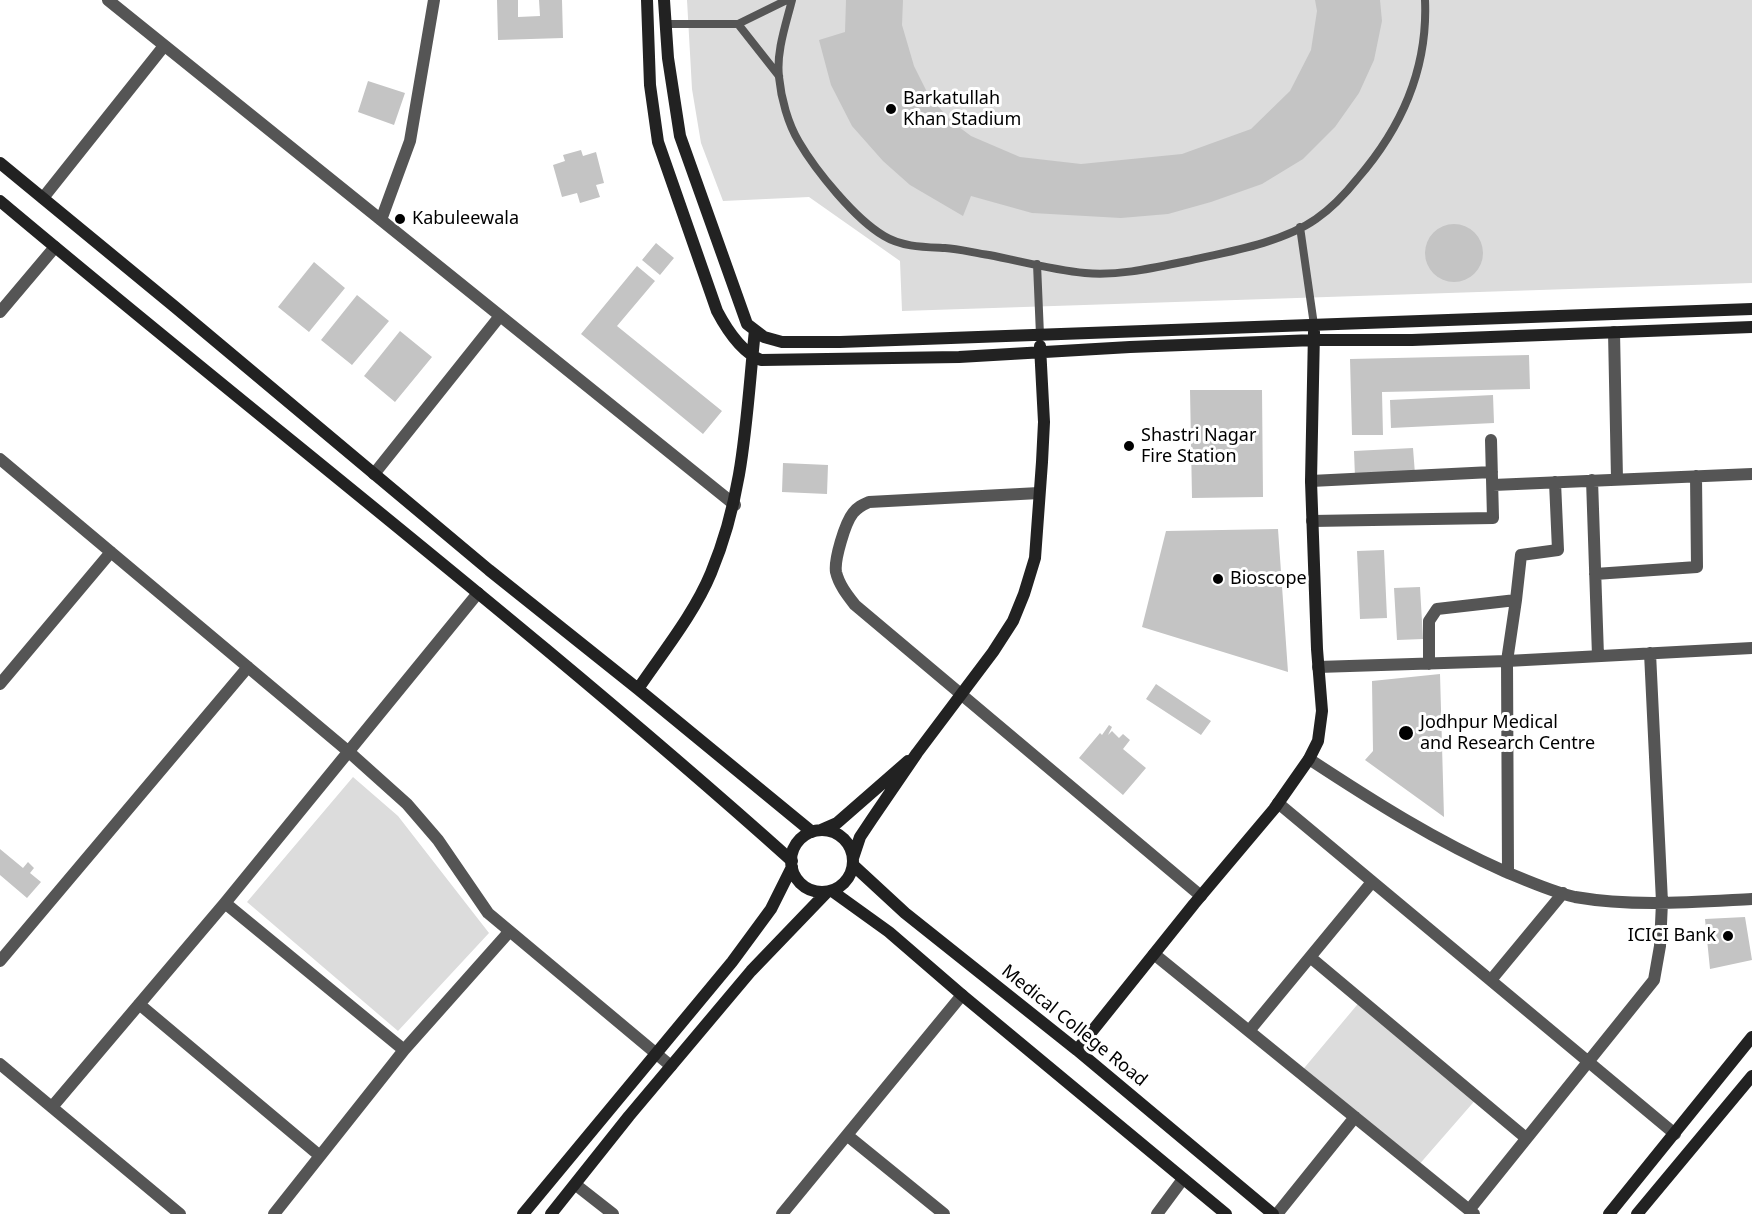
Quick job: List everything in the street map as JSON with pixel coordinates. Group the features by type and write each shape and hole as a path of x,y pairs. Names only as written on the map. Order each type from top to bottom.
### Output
{"street":[{"path":"108,0 735,505"},
{"path":"381,220 410,141 434,0"},
{"path":"647,0 650,85 658,142 717,311 727,330 752,357 761,360 865,359 1315,340 1412,340 1752,327"},
{"path":"664,0 668,58 680,136 747,324 764,338 782,342 840,342 1752,309"},
{"path":"43,198 164,46"},
{"path":"0,163 489,570 816,832 838,835 850,849 853,862"},
{"path":"0,201 478,593 730,804 792,864 797,879 803,885 817,892 829,892 889,933 1226,1214"},
{"path":"0,312 55,247"},
{"path":"374,474 500,316"},
{"path":"1077,1050 1278,803 1309,759 1318,741 1322,711 1318,667 1311,481 1314,325"},
{"path":"638,689 688,614 711,574 735,505 749,407 754,330"},
{"path":"1614,332 1617,479"},
{"path":"551,1214 671,1066 752,971 829,892 845,883 860,837 917,753 1008,629 1024,594 1035,558 1044,422 1040,335"},
{"path":"1312,521 1493,518 1491,440"},
{"path":"0,459 349,752 407,804 438,840 488,913 671,1066"},
{"path":"1311,481 1493,479 1555,482 1752,474"},
{"path":"1595,574 1697,567 1696,476"},
{"path":"1592,480 1598,656"},
{"path":"1508,872 1507,661 1521,555 1558,550 1555,482"},
{"path":"1039,493 869,502 859,506 851,515 836,562 836,573 844,592 855,605 1200,896"},
{"path":"0,684 111,552"},
{"path":"52,1107 225,903 478,593"},
{"path":"1429,664 1429,621 1437,609 1516,600"},
{"path":"1318,667 1507,661 1752,648"},
{"path":"1154,954 1472,1212 1526,1138 1654,980 1660,946 1662,902 1650,653"},
{"path":"0,961 248,667"},
{"path":"523,1214 732,962 771,909 792,864 798,842 837,823 917,753"},
{"path":"1309,759 1410,823 1462,852 1563,893 1622,901 1752,899"},
{"path":"1278,803 1676,1134"},
{"name":"Medical College Road","path":"853,862 905,914 1077,1050 1275,1214"},
{"path":"1249,1032 1372,882"},
{"path":"1491,980 1563,893"},
{"path":"225,903 404,1050"},
{"path":"274,1214 404,1050 509,932"},
{"path":"1310,957 1526,1138"},
{"path":"782,1214 962,995"},
{"path":"139,1004 320,1156"},
{"path":"1609,1214 1676,1134 1752,1037"},
{"path":"0,1064 180,1214"},
{"path":"1639,1213 1752,1076"},
{"path":"1275,1214 1355,1117"},
{"path":"848,1136 944,1214"},
{"path":"1157,1214 1183,1179"},
{"path":"576,1185 613,1214"}],"lane":[{"path":"666,24 738,24 790,0"},
{"path":"790,0 780,53 779,76 787,112 798,141 832,188 861,218 884,236 903,244 955,250 1086,273 1137,271 1205,257 1275,239 1315,220 1343,196 1370,165 1398,123 1417,75 1426,26 1425,0"},
{"path":"738,24 779,76"},
{"path":"1300,227 1314,325"},
{"path":"1037,264 1040,335"}],"shaded area":[{"path":"687,0 1752,0 1752,283 902,311 900,261 809,197 723,201 701,143 692,89"},
{"path":"353,777 398,816 489,933 398,1031 247,902"},
{"path":"1362,999 1478,1097 1417,1167 1300,1073"}],"building":[{"path":"497,0 518,0 518,17 540,16 539,0 562,0 563,38 498,40"},
{"name":"Barkatullah Khan Stadium","path":"846,0 903,0 902,25 914,66 929,96 951,121 971,136 1020,157 1081,164 1182,154 1251,129 1290,91 1311,50 1317,11 1315,0 1380,0 1382,21 1374,60 1359,93 1335,127 1303,159 1262,184 1168,214 1121,218 1032,213 971,196 963,216 910,185 883,161 852,126 831,85 819,40 845,32"},
{"path":"368,81 405,93 394,125 358,112"},
{"path":"581,150 583,156 596,152 604,183 596,185 600,197 580,203 577,193 562,197 553,165 565,161 563,155"},
{"path":"1454,224 1465,226 1478,237 1483,253 1481,264 1470,277 1454,282 1443,280 1430,269 1425,253 1427,242 1438,229"},
{"path":"656,243 674,258 660,275 642,260"},
{"path":"314,262 345,288 309,332 278,307"},
{"path":"637,266 655,281 617,326 722,411 703,434 581,334"},
{"path":"357,295 389,321 352,365 321,340"},
{"path":"400,331 432,357 395,402 364,376"},
{"path":"1529,355 1530,389 1382,392 1383,435 1352,435 1350,359"},
{"path":"1190,390 1262,390 1263,497 1192,498"},
{"path":"1493,395 1494,423 1391,428 1390,400"},
{"path":"1413,448 1415,474 1355,477 1354,451"},
{"path":"783,463 828,465 827,494 782,492"},
{"name":"Bioscope","path":"1278,529 1288,672 1142,627 1166,531"},
{"path":"1384,550 1387,618 1360,619 1357,551"},
{"path":"1420,587 1423,639 1397,640 1394,588"},
{"path":"1440,674 1444,817 1365,760 1373,751 1372,681"},
{"path":"1156,684 1211,721 1201,735 1146,699"},
{"path":"1109,725 1112,727 1108,735 1112,731 1119,738 1123,734 1130,740 1123,749 1146,768 1123,795 1079,758"},
{"path":"0,849 23,868 28,862 34,868 30,873 41,882 27,898 0,875"},
{"name":"ICICI Bank","path":"1745,917 1752,960 1710,969 1705,919"}],"place":[{"name":"Barkatullah Khan Stadium","path":"891,109"},
{"name":"Kabuleewala","path":"400,219"},
{"name":"Shastri Nagar Fire Station","path":"1129,446"},
{"name":"Bioscope","path":"1218,579"},
{"name":"Jodhpur Medical and Research Centre","path":"1406,733"},
{"name":"ICICI Bank","path":"1728,936"}]}
